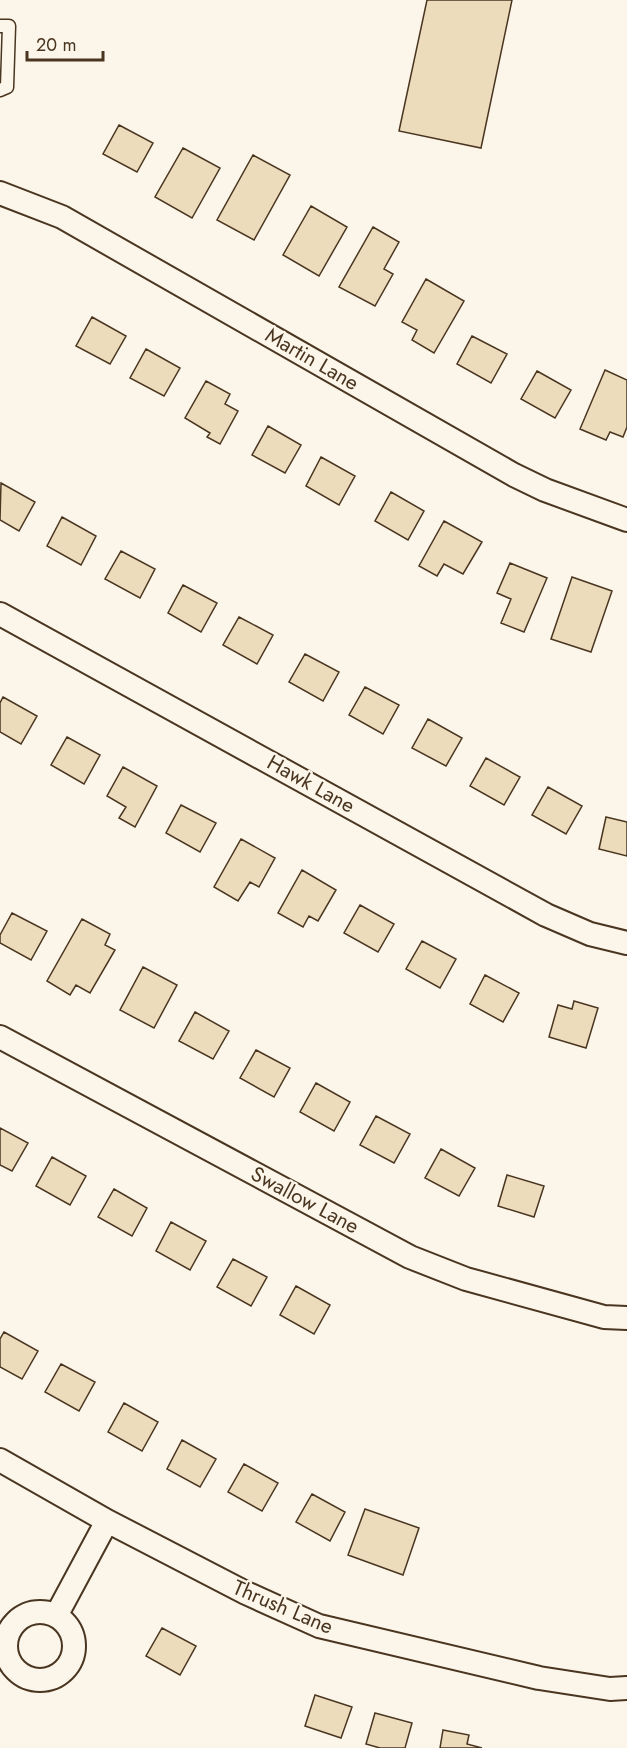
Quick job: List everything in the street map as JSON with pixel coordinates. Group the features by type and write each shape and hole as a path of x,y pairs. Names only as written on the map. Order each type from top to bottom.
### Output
{"street":[{"name":"Martin Lane","path":"0,193 63,217 514,475 567,499 627,520"},
{"name":"Hawk Lane","path":"0,614 546,915 590,934 627,943"},
{"name":"Swallow Lane","path":"0,1037 410,1257 466,1279 533,1298 604,1317 627,1318"},
{"name":"Thrush Lane","path":"0,1460 107,1521 246,1593 319,1626 539,1678 610,1689 627,1688"},
{"path":"56,1616 107,1521"}],"lane":[{"path":"0,26 9,26 7,87 0,90"}],"building":[{"path":"427,0 512,0 481,148 399,131"},
{"path":"119,125 153,143 137,172 103,154"},
{"path":"183,148 220,168 192,218 155,197"},
{"path":"253,155 290,175 254,240 217,220"},
{"path":"311,206 347,227 319,276 283,255"},
{"path":"373,227 399,242 384,269 393,274 375,306 339,287"},
{"path":"426,279 464,301 434,353 412,340 417,330 402,322"},
{"path":"92,317 126,336 110,364 76,346"},
{"path":"472,336 507,354 491,383 457,364"},
{"path":"146,349 180,368 164,396 130,378"},
{"path":"605,370 627,380 627,427 623,437 610,432 606,440 580,429"},
{"path":"537,371 571,390 555,418 521,399"},
{"path":"206,381 230,394 225,404 238,411 220,444 207,437 210,433 185,418"},
{"path":"268,426 301,445 285,473 252,455"},
{"path":"321,457 355,476 339,505 306,486"},
{"path":"1,483 35,502 19,531 0,520"},
{"path":"391,492 424,511 408,540 375,521"},
{"path":"62,517 96,536 81,565 47,546"},
{"path":"444,521 482,542 463,574 444,564 437,576 419,566"},
{"path":"121,551 155,569 140,598 105,579"},
{"path":"510,563 547,578 524,632 501,623 511,599 497,593"},
{"path":"572,577 612,591 591,652 551,639"},
{"path":"183,585 217,603 201,632 168,613"},
{"path":"239,617 273,635 257,664 223,645"},
{"path":"305,654 339,672 323,701 289,682"},
{"path":"365,687 399,705 383,734 349,715"},
{"path":"3,697 37,716 21,744 0,732 0,703"},
{"path":"428,719 462,738 446,766 412,748"},
{"path":"67,737 100,755 84,784 51,765"},
{"path":"486,758 520,777 504,805 470,786"},
{"path":"123,767 157,786 135,827 119,818 126,807 107,796"},
{"path":"548,787 582,806 566,834 532,815"},
{"path":"181,805 216,823 200,852 166,833"},
{"path":"606,817 627,822 627,856 599,849"},
{"path":"241,839 275,858 259,887 250,882 238,901 214,887"},
{"path":"302,870 336,890 318,921 309,916 303,927 278,913"},
{"path":"360,905 394,924 378,952 344,933"},
{"path":"12,913 47,931 31,960 0,943 0,935"},
{"path":"82,919 110,934 105,945 115,950 90,993 76,985 70,995 47,981"},
{"path":"422,941 456,959 440,988 406,969"},
{"path":"143,967 177,985 154,1028 120,1010"},
{"path":"485,975 519,993 503,1022 470,1004"},
{"path":"574,1001 598,1008 586,1048 549,1037 558,1005 572,1009"},
{"path":"195,1012 229,1031 213,1059 179,1041"},
{"path":"256,1050 290,1068 274,1097 240,1078"},
{"path":"316,1083 350,1102 334,1131 300,1112"},
{"path":"376,1116 410,1134 394,1163 360,1145"},
{"path":"0,1128 28,1143 12,1171 0,1165"},
{"path":"441,1149 475,1168 459,1196 425,1178"},
{"path":"52,1157 86,1176 70,1205 36,1186"},
{"path":"507,1175 544,1186 534,1217 498,1206"},
{"path":"114,1189 147,1208 132,1236 98,1217"},
{"path":"171,1222 206,1241 190,1270 156,1251"},
{"path":"233,1259 267,1277 251,1306 217,1287"},
{"path":"296,1286 330,1305 314,1334 280,1315"},
{"path":"4,1332 38,1351 22,1379 0,1367 0,1339"},
{"path":"61,1364 95,1382 79,1411 45,1392"},
{"path":"124,1403 158,1422 142,1451 108,1432"},
{"path":"182,1440 216,1459 200,1487 167,1469"},
{"path":"244,1464 278,1483 262,1511 228,1492"},
{"path":"312,1494 345,1512 330,1541 296,1522"},
{"path":"365,1509 419,1528 403,1575 348,1555"},
{"path":"162,1628 196,1646 180,1675 146,1656"},
{"path":"315,1695 352,1707 341,1738 305,1726"},
{"path":"375,1713 412,1723 405,1748 380,1748 366,1744"},
{"path":"443,1730 469,1735 467,1744 482,1748 440,1748"}]}
